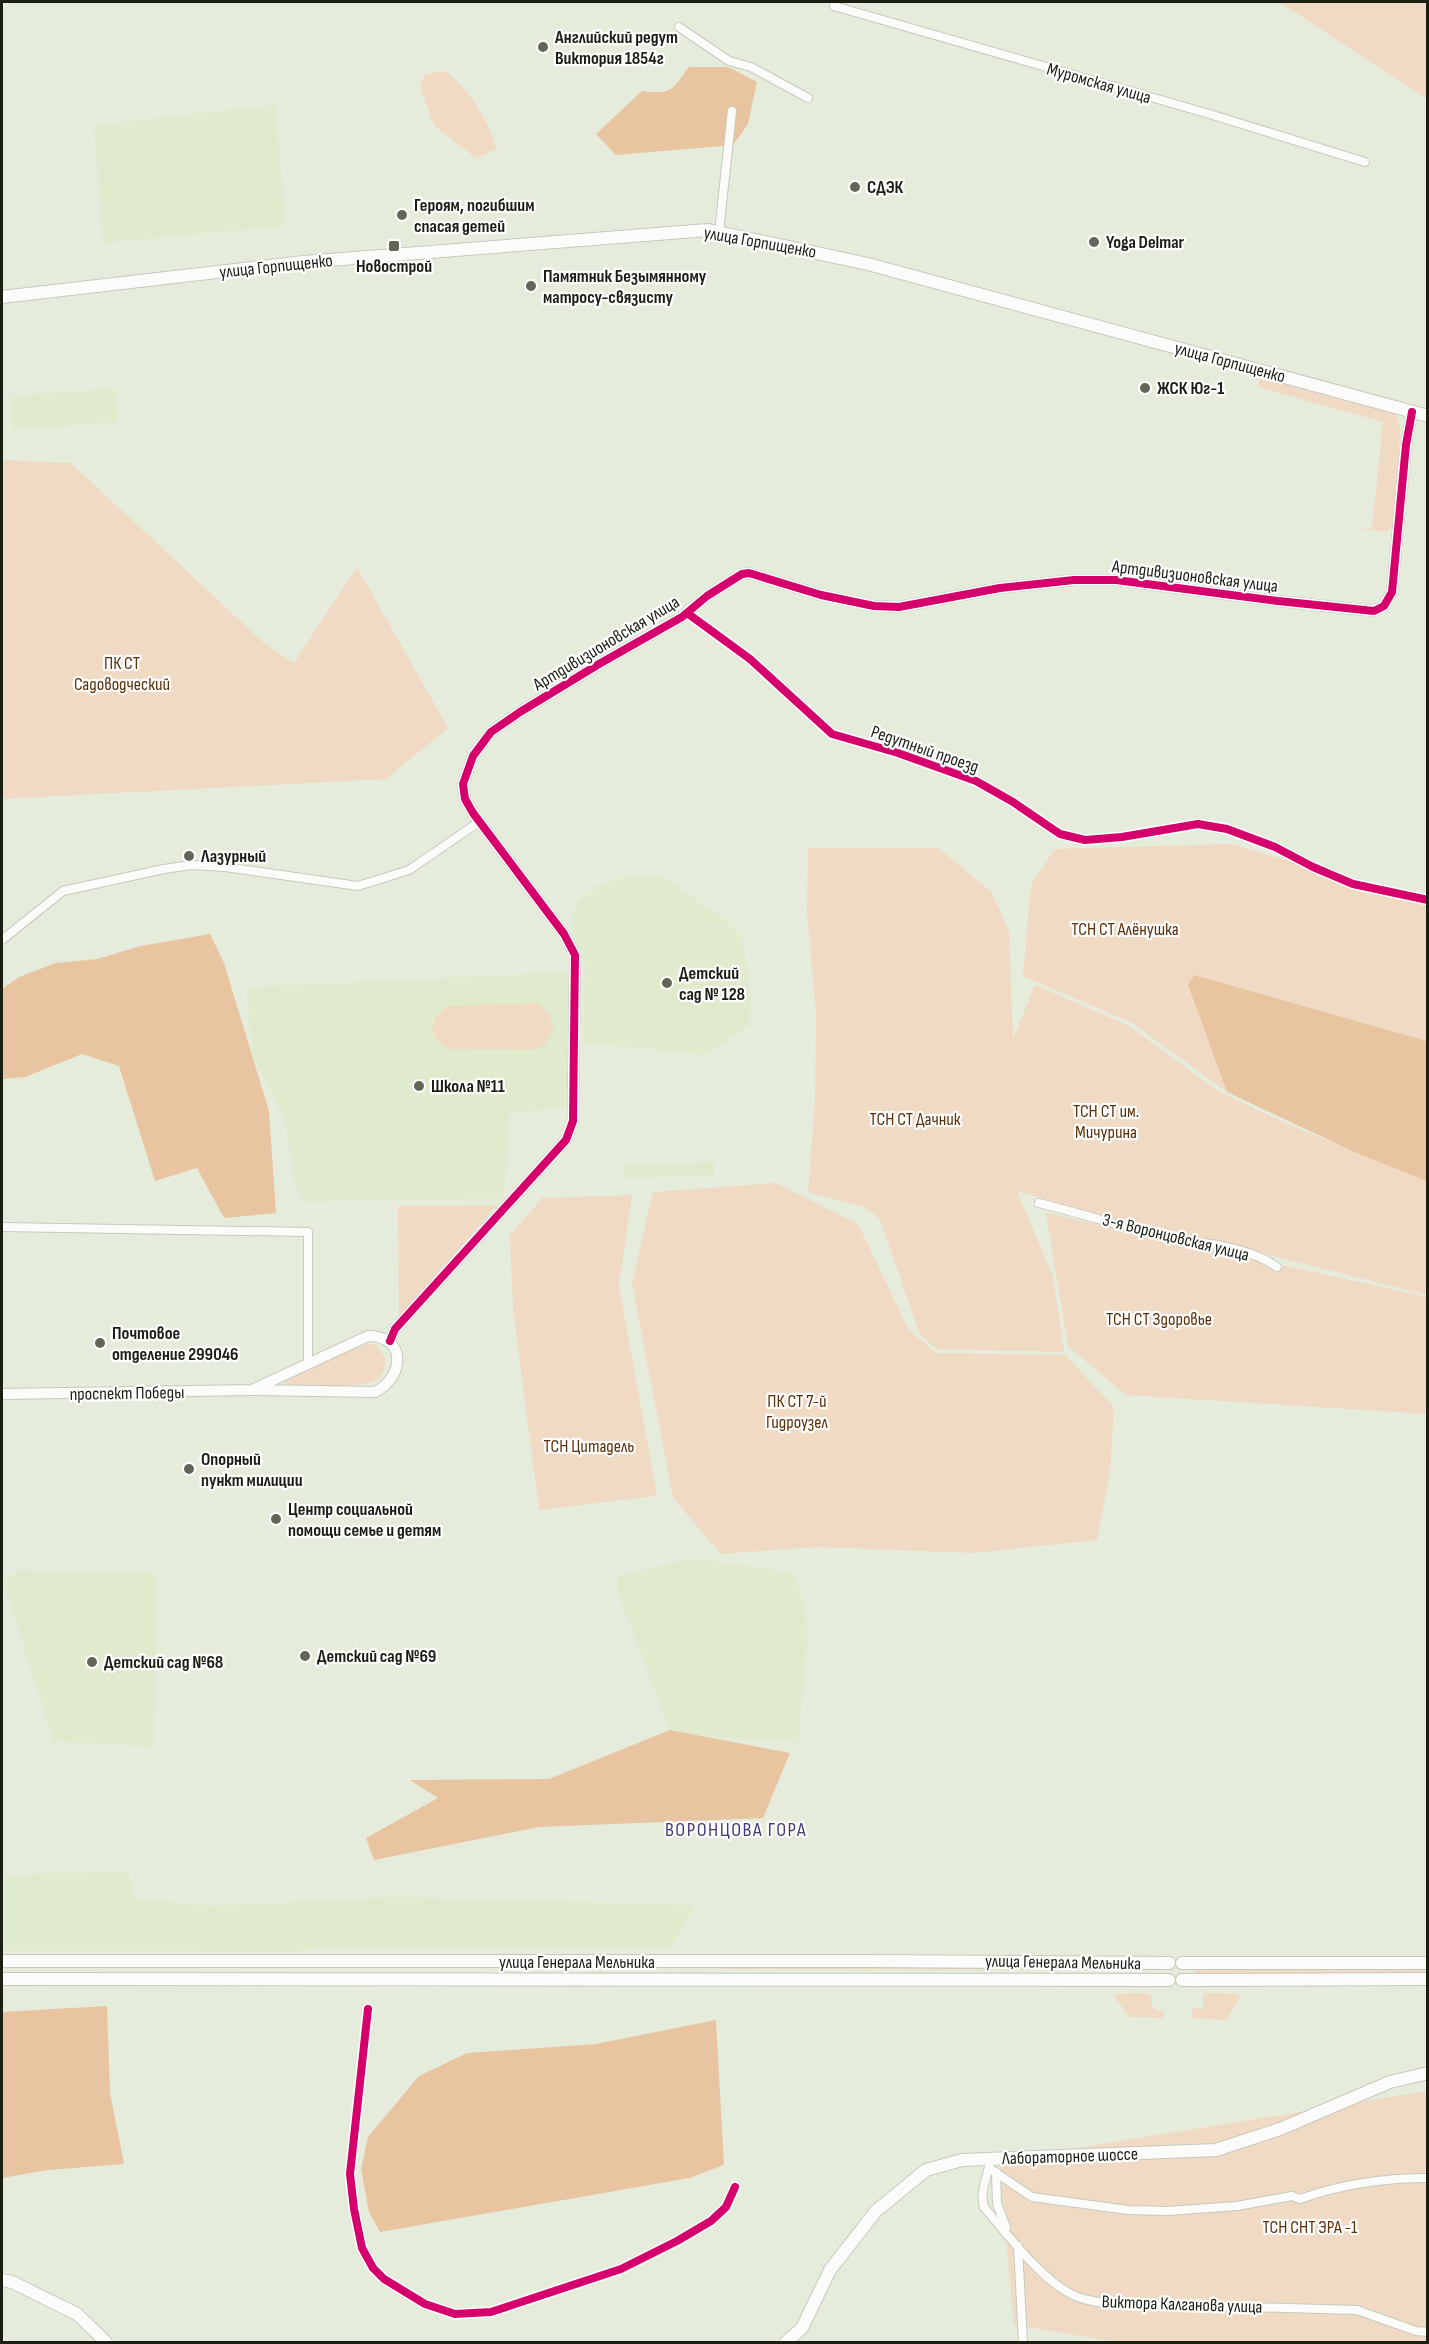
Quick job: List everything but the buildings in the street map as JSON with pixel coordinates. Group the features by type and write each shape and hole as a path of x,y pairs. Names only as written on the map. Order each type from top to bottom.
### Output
{"main road":[{"name":"улица Горпищенко","path":"2,297 304,262 708,230 868,264 1428,416"},
{"name":"улица Генерала Мельника","path":"2,1961 1169,1963"},
{"path":"714,1961 714,1979"},
{"name":"улица Генерала Мельника","path":"1152,1980 1160,1972 1153,1963"},
{"path":"1182,1963 1428,1963"},
{"path":"1197,1963 1192,1972 1197,1980"},
{"name":"улица Генерала Мельника","path":"2,1979 1169,1980"},
{"path":"1182,1980 1428,1979"},
{"name":"Лабораторное шоссе","path":"786,2343 802,2328 830,2270 850,2243 876,2211 901,2188 926,2170 962,2160 992,2166 1216,2150 1280,2129 1390,2082 1428,2073"},
{"path":"2,2280 12,2282 77,2314 106,2343"}],"street":[{"name":"Муромская улица","path":"834,6 1206,113 1365,162"},
{"path":"679,27 729,61 751,67 808,98"},
{"path":"719,232 732,111"},
{"name":"Артдивизионовская улица","path":"390,1341 401,1323 566,1140 573,1121 575,955 564,934 478,822 465,799 463,784 472,756 491,732 520,712 687,613 733,579 748,573 821,595 874,606 899,607 1000,588 1074,580 1116,580 1374,611 1384,606 1392,592 1406,445 1412,412"},
{"name":"Редутный проезд","path":"687,613 750,659 832,734 898,753 976,781 1013,802 1060,834 1085,840 1122,837 1198,824 1227,829 1275,847 1353,884 1424,900"},
{"path":"2,940 63,891 164,868 191,865 225,867 358,886 410,870 478,822"},
{"name":"3-я Воронцовская улица","path":"1039,1203 1171,1239 1216,1245 1264,1258 1277,1267"},
{"path":"2,1227 308,1232 308,1363"},
{"name":"проспект Победы","path":"2,1394 252,1390 375,1392 387,1385 397,1368 396,1352 390,1341 368,1336 252,1390"},
{"path":"368,2009 350,2174 354,2209 362,2248 373,2268 384,2279 425,2304 455,2314 491,2312 621,2269 711,2221 726,2207 735,2187"},
{"path":"992,2166 1032,2197 1128,2210 1168,2211 1237,2206 1292,2196 1300,2199 1324,2191 1367,2184 1428,2178"},
{"path":"992,2166 997,2204 1009,2236"},
{"name":"Виктора Калганова улица","path":"992,2166 983,2189 984,2206 1035,2264 1075,2296 1103,2303 1357,2310 1416,2331 1428,2332"},
{"path":"1018,2246 1023,2343"}],"shaded area":[{"path":"689,67 728,67 757,82 748,124 733,145 616,155 596,134 642,91 660,92 670,89 675,86"},
{"path":"275,105 286,226 103,243 94,125"},
{"path":"116,388 118,422 13,430 11,396"},
{"name":"Детский сад № 128","path":"636,875 667,879 724,919 743,938 751,1001 750,1025 706,1055 583,1043 585,964 577,944 572,918 578,903 596,887 612,880"},
{"path":"210,934 224,963 269,1111 276,1213 224,1218 197,1168 155,1181 119,1066 82,1054 25,1077 2,1079 2,989 19,977 56,963 97,959 141,946"},
{"name":"Школа №11","path":"568,972 571,1106 510,1114 504,1199 304,1202 294,1181 286,1124 253,1055 246,987"},
{"path":"1194,975 1427,1041 1427,1181 1359,1154 1227,1092 1188,985"},
{"path":"714,1162 714,1177 624,1178 624,1163"},
{"path":"693,1558 796,1573 808,1630 798,1742 710,1737 670,1730 618,1594 618,1576"},
{"name":"Детский сад №68","path":"17,1570 156,1573 154,1747 53,1741 4,1583"},
{"path":"670,1730 790,1753 763,1818 539,1827 374,1860 366,1838 438,1798 410,1780 549,1779"},
{"path":"128,1871 135,1898 208,1906 395,1897 696,1905 668,1949 323,1947 296,1952 2,1951 2,1875"},
{"path":"107,2006 110,2093 124,2164 48,2170 2,2178 2,2012"},
{"path":"716,2020 724,2165 689,2178 380,2232 369,2212 361,2169 368,2137 419,2076 467,2053 596,2044"}],"green space":[{"path":"1279,2 1427,2 1427,99"},
{"path":"446,71 477,106 497,149 476,158 434,126 420,87 425,74"},
{"path":"1264,376 1392,410 1397,416 1400,427 1395,527 1385,532 1351,527 1372,529 1383,422 1265,389 1258,385 1259,380"},
{"name":"ПК СТ Садоводческий","path":"2,460 71,463 264,643 294,663 357,567 448,728 386,779 2,799"},
{"name":"ТСН СТ Алёнушка","path":"1231,844 1427,901 1427,1041 1194,975 1188,985 1227,1092 1132,1023 1023,976 1031,885 1055,849"},
{"path":"808,848 938,848 991,891 1009,931 1013,1039 1035,985 1129,1026 1218,1091 1287,1124 1427,1180 1427,1295 1218,1242 1121,1222 1017,1191 1053,1276 1064,1352 937,1349 920,1335 880,1219 864,1207 808,1192 815,1100 816,1012 807,912"},
{"path":"537,1003 548,1013 554,1027 545,1045 534,1050 447,1049 436,1039 432,1028 436,1016 448,1006"},
{"name":"ПК СТ 7-й Гидроузел","path":"776,1183 858,1224 909,1330 936,1353 1065,1355 1114,1407 1110,1472 1097,1540 973,1553 817,1547 721,1554 673,1498 632,1283 653,1192"},
{"name":"ТСН Цитадель","path":"632,1195 619,1286 657,1496 539,1510 513,1308 510,1235 542,1198"},
{"path":"497,1205 399,1317 398,1206"},
{"name":"ТСН СТ Здоровье","path":"1046,1213 1427,1297 1427,1414 1126,1395 1068,1346"},
{"path":"360,1345 376,1345 385,1357 385,1369 378,1379 349,1385 287,1386 285,1384 286,1380"},
{"path":"722,1964 1148,1965 1148,1970 722,1969"},
{"path":"1194,1969 1427,1969 1428,1975 1195,1974"},
{"path":"1148,1993 1152,1997 1155,2010 1164,2011 1163,2018 1130,2017 1112,1994"},
{"path":"1203,1993 1241,1994 1227,2020 1192,2018 1192,2008 1203,2009"},
{"name":"ТСН СНТ ЭРА -1","path":"1427,2091 1427,2342 1116,2342 1014,2325 999,2161"}],"cycle path":[{"path":"390,1341 395,1329 566,1140 573,1121 575,955 564,934 473,813 465,799 463,784 473,756 491,732 599,664 682,617 707,596 742,574 749,573 821,595 874,606 899,607 1000,588 1074,580 1116,580 1374,611 1384,606 1392,592 1406,445 1412,412"},
{"path":"687,613 750,659 832,734 898,753 976,781 1013,802 1060,834 1085,840 1122,837 1198,824 1227,829 1275,847 1353,884 1428,900"},
{"path":"368,2009 350,2174 354,2209 362,2248 373,2268 384,2279 425,2304 455,2314 491,2312 621,2269 711,2221 726,2207 735,2187"}],"place":[{"name":"Английский редут Виктория 1854г","path":"543,47"},
{"name":"СДЭК","path":"855,187"},
{"name":"Героям, погибшим спасая детей","path":"402,215"},
{"name":"Yoga Delmar","path":"1094,242"},
{"name":"Новострой","path":"394,246"},
{"name":"Памятник Безымянному матросу-связисту","path":"531,286"},
{"name":"ЖСК Юг-1","path":"1145,388"},
{"name":"Лазурный","path":"189,856"},
{"name":"Детский сад № 128","path":"667,983"},
{"name":"Школа №11","path":"419,1086"},
{"name":"Почтовое отделение 299046","path":"100,1343"},
{"name":"Опорный пункт милиции","path":"189,1469"},
{"name":"Центр социальной помощи семье и детям","path":"276,1519"},
{"name":"Детский сад №69","path":"305,1656"},
{"name":"Детский сад №68","path":"92,1662"}],"district":[{"name":"ВОРОНЦОВА ГОРА","path":"736,1829"}],"park label":[{"name":"ТСН СТ Дачник","path":"915,1119"},
{"name":"ТСН СТ им. Мичурина","path":"1106,1121"}]}
